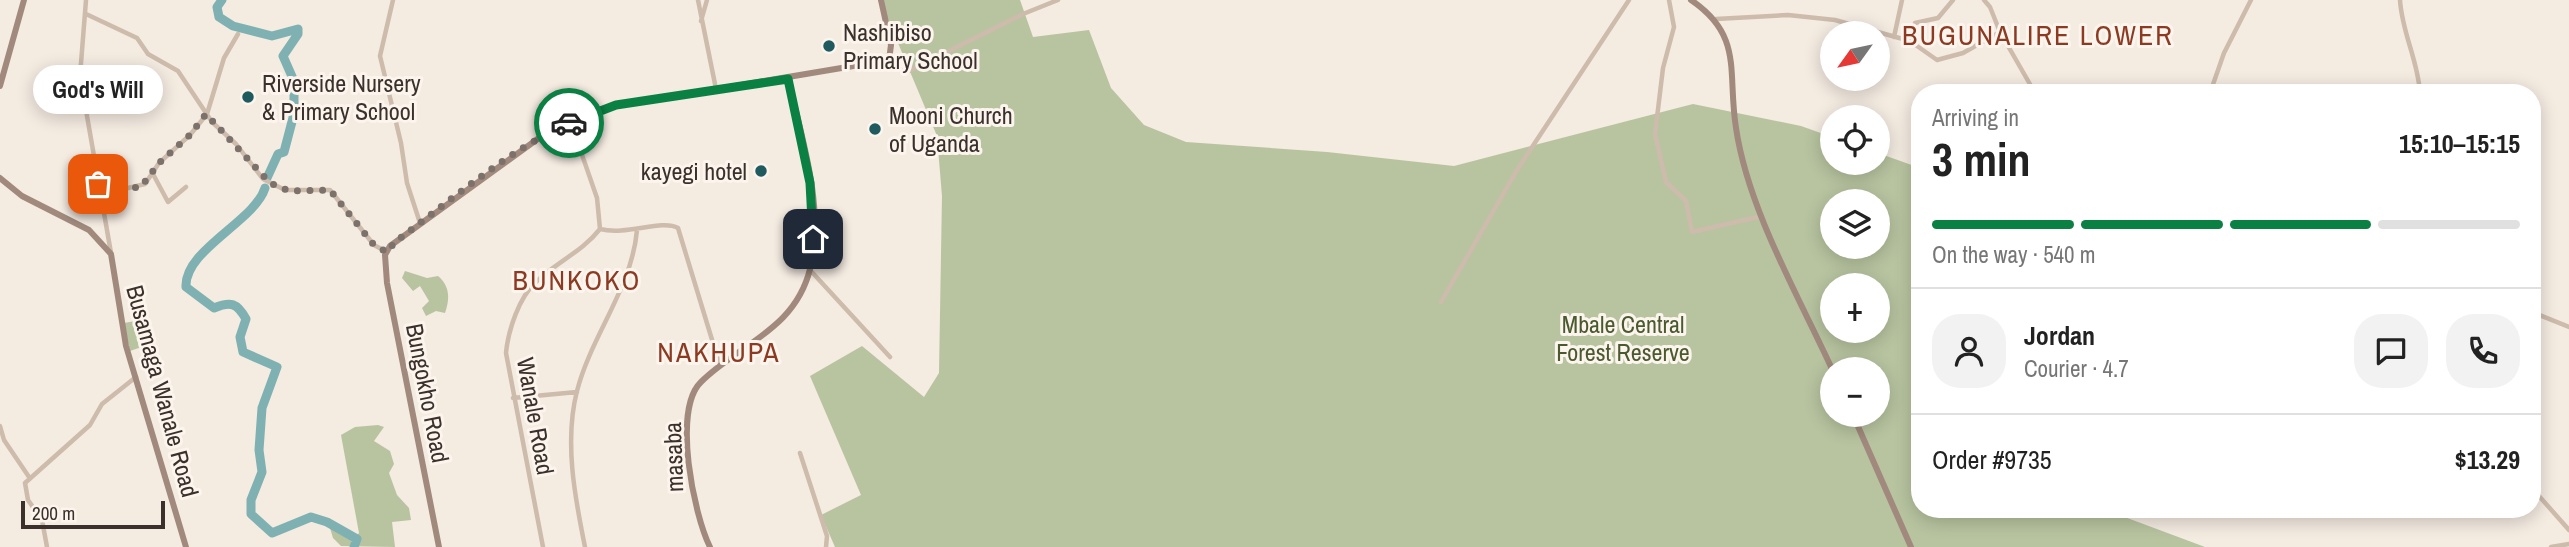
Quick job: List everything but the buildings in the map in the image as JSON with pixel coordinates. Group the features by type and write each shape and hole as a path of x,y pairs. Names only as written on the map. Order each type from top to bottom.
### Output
{"street":[{"path":"0,86 24,0"},
{"path":"86,0 80,76 111,254"},
{"path":"393,0 380,56 401,143 407,183 420,223"},
{"path":"698,0 716,89"},
{"path":"701,22 707,0"},
{"path":"881,0 890,39 889,60"},
{"path":"889,60 902,71 909,71 1023,14 1058,0"},
{"path":"1441,302 1517,170 1629,0"},
{"path":"1669,0 1674,27 1663,68 1655,134 1666,182 1686,201 1692,232 1762,216"},
{"path":"1691,0 1716,19 1728,42 1740,151 1762,216 1827,357"},
{"path":"1894,37 1902,0"},
{"path":"1910,41 1915,23 1938,18 1953,0"},
{"path":"1984,0 2030,84"},
{"path":"2213,84 2224,53 2251,0"},
{"path":"2400,0 2403,32 2418,70 2419,84"},
{"path":"86,14 137,38 148,54 174,67 206,114 263,178 289,191 330,190 374,245 388,249 539,138 570,122 616,105 788,79 889,60"},
{"path":"1716,19 1788,15 1835,20 1910,41 1941,60 1970,49 2000,32"},
{"path":"98,184 137,188 145,184 206,114 224,58 238,34"},
{"name":"masaba","path":"710,547 693,495 687,433 697,387 773,328 796,298 810,270 813,204 788,79"},
{"path":"570,122 597,198 600,229 616,233 666,224 678,228 720,367"},
{"path":"152,173 168,202 186,187"},
{"path":"0,178 22,196 89,230 111,254"},
{"name":"Wanale Road","path":"543,547 513,398 506,353 509,332 536,281 589,244 600,229"},
{"path":"585,547 573,463 577,392 634,256 637,230"},
{"name":"Bungokho Road","path":"388,249 385,262 393,317 439,547"},
{"name":"Busamaga Wanale Road","path":"111,254 121,327 186,547"},
{"path":"810,270 890,357"},
{"path":"2541,316 2569,327"},
{"path":"47,547 42,520 24,492 24,482 90,425 102,404 136,377"},
{"path":"513,398 577,392"},
{"path":"0,426 4,440 29,477"},
{"path":"1858,427 1911,547"},
{"path":"800,453 827,536 826,547"},
{"path":"2541,498 2569,530"},
{"path":"2551,547 2569,544"}],"green space":[{"name":"Mbale Central Forest Reserve","path":"880,0 1020,0 1033,37 1089,30 1111,88 1144,125 1186,142 1327,152 1454,166 1693,104 1801,126 1820,133 1820,175 1890,175 1890,157 1911,165 1911,518 2127,518 2205,547 835,547 821,515 861,495 810,376 862,346 924,397 939,373 942,196 937,136"},
{"path":"405,271 427,278 438,276 442,280 448,293 445,313 436,311 426,316 422,308 429,301 420,286 413,291 402,278"},
{"path":"147,319 153,343 130,351 124,323"},
{"path":"355,427 384,427 374,441 390,451 394,464 389,473 397,495 409,508 411,520 392,522 395,547 341,546 333,538 330,528 343,527 356,536 359,533 341,435"}],"waterway":[{"path":"222,0 217,7 219,17 233,26 272,36 298,29 298,34 283,56 294,81 294,114 284,152 278,154 267,178"},
{"path":"265,188 248,212 196,261 188,273 186,287 214,308 229,304 240,310 246,319 240,337 243,352 277,367 262,408 259,450 262,472 251,500 251,514 272,533 311,517 327,522 357,539 354,547"}],"way so far":[{"path":"98,184 141,187 159,163 190,135 206,114 245,154 263,178 285,190 330,190 374,245 387,252 395,242 491,172 539,138 569,123"}],"place":[{"name":"Nashibiso Primary School","path":"829,46"},
{"name":"Riverside Nursery & Primary School","path":"248,97"},
{"name":"Mooni Church of Uganda","path":"875,129"},
{"name":"kayegi hotel","path":"761,171"},
{"name":"God's Will","path":"98,184"}],"district":[{"name":"BUGUNALIRE LOWER","path":"2038,35"},
{"name":"BUNKOKO","path":"577,280"},
{"name":"NAKHUPA","path":"719,352"}],"route":[{"path":"569,123 616,105 788,79 810,183 813,239"}]}
